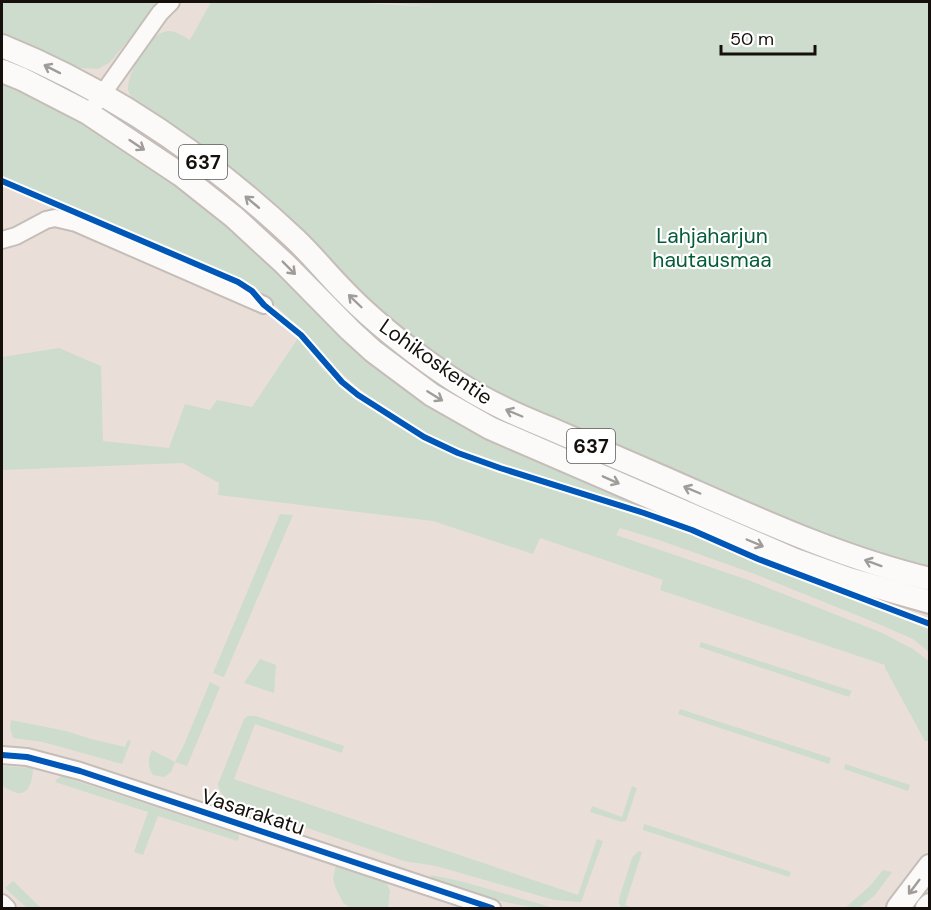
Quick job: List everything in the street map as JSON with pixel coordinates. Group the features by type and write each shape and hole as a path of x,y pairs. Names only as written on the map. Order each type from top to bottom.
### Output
{"main road":[{"name":"Lohikoskentie","path":"2,46 33,59 101,94 145,120 199,158 297,240 367,314 415,353 500,407 800,537 890,570 930,579"},
{"name":"Lohikoskentie","path":"2,71 88,113 181,175 285,264 373,351 432,395 490,428 772,550 849,579 930,602"},
{"path":"898,909 930,866"}],"street":[{"path":"88,113 171,2"},
{"path":"2,240 55,218 75,223 264,305"},
{"name":"Vasarakatu","path":"2,755 27,757 80,771 492,909"},
{"path":"2,903 7,909"}],"green space":[{"path":"2,2 161,2 109,63 98,69 81,68 63,62 2,34"},
{"name":"Lahjaharjun hautausmaa","path":"211,2 344,2 436,7 378,2 929,2 929,570 861,549 794,524 509,400 448,364 401,328 135,103 130,95 128,85 132,70 147,43 155,36 168,31 190,40"},
{"path":"2,84 15,87 83,121 119,143 230,224 397,380 691,525 489,460 428,436 358,388 286,315 244,282 2,176"},
{"path":"224,187 385,338 675,492 672,498 494,419 439,386 379,343 219,193"},
{"path":"298,338 322,369 352,394 393,424 447,453 577,497 632,512 837,594 929,627 929,652 913,639 752,573 620,528 616,535 748,580 880,632 913,649 929,661 929,741 925,741 885,665 660,590 663,580 540,538 533,554 433,521 218,495 219,483 183,463 2,470 2,357 59,348 101,366 103,441 169,448 185,404 210,410 217,400 252,407"},
{"path":"280,514 293,515 224,677 213,673"},
{"path":"701,642 852,691 849,697 699,647"},
{"path":"260,659 276,665 274,693 244,683"},
{"path":"210,682 220,687 187,766 175,762"},
{"path":"680,709 831,758 829,764 678,714"},
{"path":"248,716 256,716 344,746 342,753 255,724 234,779 578,895 597,839 603,841 581,902 554,900 436,866 404,861 237,804 224,797 218,784 244,719"},
{"path":"11,720 66,731 125,747 128,740 131,741 122,764 43,742 13,738 10,728"},
{"path":"152,750 175,762 171,772 164,777 153,775 149,762"},
{"path":"845,764 910,785 908,791 844,769"},
{"path":"2,766 33,768 31,783 27,790 18,793 2,786"},
{"path":"61,776 238,834 238,841 158,816 143,855 134,852 148,812 55,782"},
{"path":"632,786 637,788 626,821 622,822 590,812 592,806 622,817"},
{"path":"644,824 791,872 789,877 643,830"},
{"path":"638,851 642,852 625,905 633,908 622,908 619,899 632,858"},
{"path":"336,865 386,881 390,891 388,908 352,908 344,904 333,879"},
{"path":"883,870 892,872 875,895 859,908 845,908 870,886"},
{"path":"431,875 554,908 523,906 492,898 431,879"},
{"path":"13,881 41,908 27,908 5,888"}],"cycle path":[{"path":"2,181 238,282 252,291 264,305 301,335 342,382 358,395 424,437 458,453 500,468 692,530 758,559 930,624"},
{"path":"2,755 27,757 80,771 492,908"}]}
